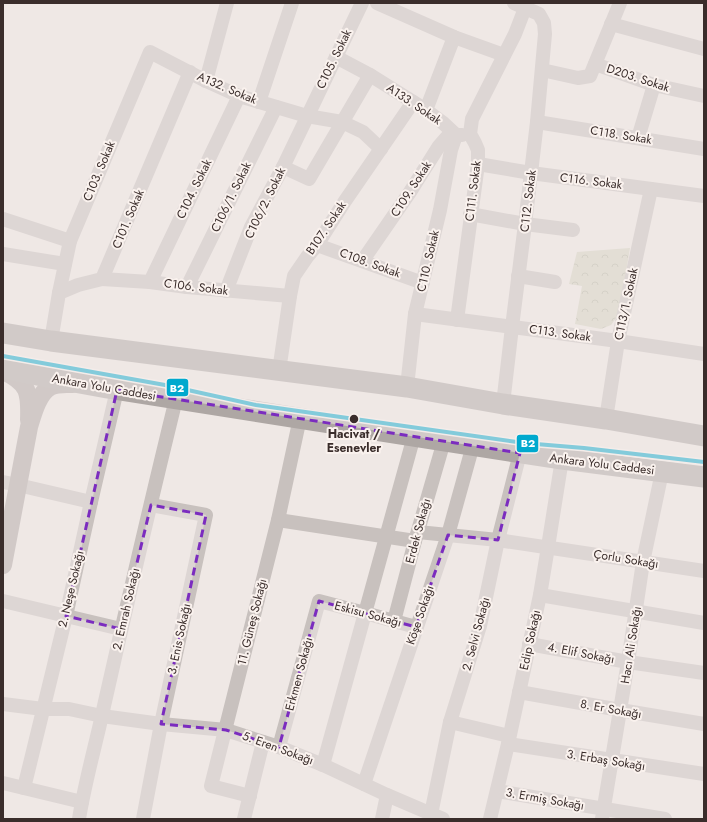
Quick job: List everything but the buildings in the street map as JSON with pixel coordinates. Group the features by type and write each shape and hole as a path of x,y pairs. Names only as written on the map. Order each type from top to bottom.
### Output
{"highway":[{"path":"3,333 51,341 407,387 704,436"},
{"name":"Ankara Yolu Caddesi","path":"3,369 117,390 520,453 704,477"}],"main road":[{"path":"3,369 20,381 27,390 29,399 29,427"},
{"path":"3,565 10,484 35,408 42,394 49,388 64,384 84,384"}],"street":[{"path":"206,81 227,3"},
{"path":"259,102 292,3"},
{"name":"C105. Sokak","path":"307,116 362,3"},
{"path":"377,3 454,37 504,56"},
{"path":"542,70 578,78 590,76 620,3"},
{"path":"470,134 472,119 515,34 522,5"},
{"name":"C112. Sokak","path":"503,404 518,276 526,224 545,34 544,23 539,14 522,5"},
{"path":"611,24 704,49"},
{"path":"426,110 454,37"},
{"name":"A132. Sokak","path":"150,52 239,96 307,116"},
{"name":"C103. Sokak","path":"59,293 70,241 150,52"},
{"name":"A133. Sokak","path":"336,57 370,75 426,110 442,122 456,136"},
{"name":"D203. Sokak","path":"595,64 654,85 704,96"},
{"name":"C101. Sokak","path":"102,279 190,72"},
{"path":"283,167 309,179 370,75"},
{"path":"638,138 654,85"},
{"name":"C104. Sokak","path":"150,282 239,96"},
{"name":"B107. Sokak","path":"278,370 294,276 413,102"},
{"name":"C106/1. Sokak","path":"187,287 276,107"},
{"path":"307,116 342,122 363,132 381,149"},
{"name":"C106/2. Sokak","path":"226,291 251,227 283,167 307,116"},
{"name":"C118. Sokak","path":"537,122 704,149"},
{"name":"C109. Sokak","path":"363,260 410,192 439,146 446,138 470,134"},
{"name":"C111. Sokak","path":"457,320 470,214 478,164 478,150 470,134"},
{"name":"C110. Sokak","path":"407,387 415,314 440,210 451,150 456,136"},
{"name":"C116. Sokak","path":"478,164 531,173 704,196"},
{"name":"C113/1. Sokak","path":"606,419 618,341 651,189"},
{"path":"470,214 526,224 573,230"},
{"path":"3,219 70,241"},
{"name":"C108. Sokak","path":"317,244 423,283"},
{"path":"3,254 65,264"},
{"path":"518,276 555,282"},
{"path":"51,341 59,293 78,285 102,279"},
{"name":"C106. Sokak","path":"102,279 150,282 226,291 290,296"},
{"name":"C113. Sokak","path":"415,314 512,326 704,354"},
{"name":"2. Neşe Sokağı","path":"24,788 66,616 90,502 117,390"},
{"name":"2. Emrah Sokağı","path":"79,819 121,629 176,399"},
{"name":"11. Güneş Sokağı","path":"250,796 211,786 278,520 300,418"},
{"path":"323,765 414,436"},
{"name":"Erdek Sokağı","path":"394,621 416,537 444,441"},
{"name":"Köşe Sokağı","path":"364,784 448,535 473,445"},
{"name":"2. Selvi Sokağı","path":"437,817 450,722 480,626 498,540 520,453"},
{"name":"Edip Sokağı","path":"490,819 540,595 562,459"},
{"name":"Hacı Ali Sokağı","path":"602,814 612,761 643,562 662,472"},
{"path":"10,484 90,502"},
{"name":"3. Enis Sokağı","path":"143,819 161,724 206,515 151,505"},
{"name":"Çorlu Sokağı","path":"278,520 386,536 416,537 448,535 498,540 704,571"},
{"path":"540,595 704,623"},
{"path":"3,601 121,629"},
{"name":"Eskisu Sokağı","path":"319,602 416,627"},
{"name":"Erkmen Sokağı","path":"279,747 319,602"},
{"name":"4. Elif Sokağı","path":"529,644 628,662 704,673"},
{"name":"8. Er Sokağı","path":"518,692 704,724"},
{"name":"5. Eren Sokağı","path":"3,704 43,709 69,709 102,716 161,724 226,730 279,747 323,765 437,817"},
{"name":"3. Erbaş Sokağı","path":"450,722 508,740 612,761 704,774"},
{"path":"244,819 263,742"},
{"path":"3,784 82,802"},
{"name":"3. Ermiş Sokağı","path":"496,790 602,814 665,819"},
{"path":"382,819 387,795"}],"highlighted area":[{"path":"117,390 520,453 498,540 448,535 416,627 319,601 279,747 226,730 161,724 206,515 151,505 121,629 66,616"}],"green space":[{"path":"630,248 619,314 611,325 601,329 575,324 582,286 569,284 577,252"}],"transit line":[{"name":"B2","path":"3,356 165,385 256,405 524,443 584,448 704,462"}],"place":[{"name":"Hacivat / Esenevler","path":"354,419"}]}
